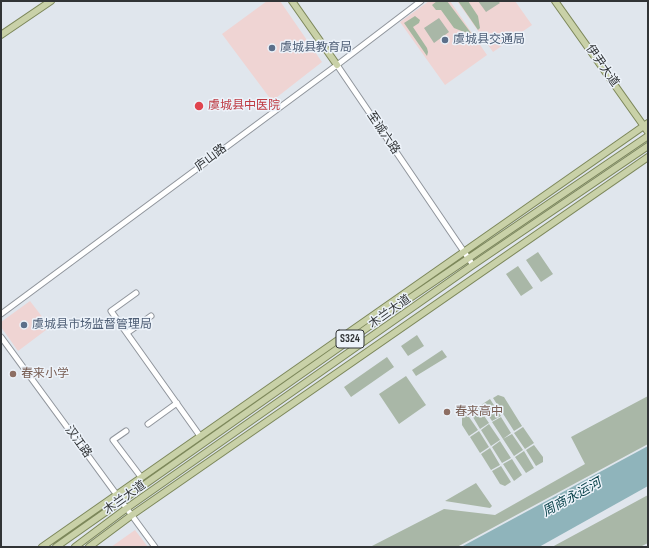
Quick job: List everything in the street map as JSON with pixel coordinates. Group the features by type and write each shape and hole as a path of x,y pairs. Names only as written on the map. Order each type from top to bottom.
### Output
{"main road":[{"path":"1,34 51,1"},
{"name":"至诚六路","path":"292,1 337,65"},
{"name":"伊尹大道","path":"556,1 646,125 648,132"},
{"path":"42,547 463,251 646,125"},
{"name":"木兰大道","path":"56,547 468,258 648,136"},
{"name":"木兰大道","path":"75,547 127,508 473,265 648,146"},
{"path":"89,547 132,514 648,157"}],"street":[{"name":"庐山路","path":"1,314 421,1"},
{"name":"至诚六路","path":"337,65 473,265"},
{"path":"136,293 111,311 200,436"},
{"path":"127,334 151,316"},
{"name":"汉江路","path":"1,336 155,547"},
{"path":"148,424 176,403"},
{"path":"126,431 113,440 141,477"}],"shaded area":[{"name":"虞城县教育局","path":"267,1 280,1 322,62 272,101 222,34"},
{"name":"虞城县交通局","path":"429,1 450,1 487,55 445,85 400,22"},
{"path":"457,1 515,1 532,25 493,52"},
{"name":"虞城县市场监督管理局","path":"30,301 50,327 18,351 1,327 1,322"},
{"path":"135,530 148,547 111,547"}],"green space":[{"path":"437,1 447,1 471,33 454,28 441,10 436,10 432,5"},
{"path":"458,1 468,1 478,16 480,28 478,30"},
{"path":"478,1 498,1 500,3 486,12"},
{"path":"415,16 420,20 419,23 413,27 427,48 427,56 404,23"},
{"path":"439,18 449,32 434,43 424,28"},
{"path":"538,252 553,274 541,282 526,260"},
{"path":"518,266 533,288 521,296 506,274"},
{"path":"417,335 424,346 408,356 401,346"},
{"path":"442,350 447,357 416,376 412,370"},
{"path":"387,357 394,367 351,397 344,387"},
{"path":"406,376 426,405 399,424 379,394"},
{"path":"498,395 504,397 522,426 514,431 493,398"},
{"path":"648,396 648,444 457,547 370,547 444,509 495,515 585,464 571,437"},
{"path":"490,399 501,416 492,421 481,405"},
{"path":"478,407 489,423 480,429 470,412"},
{"path":"467,414 478,430 469,436 462,425 462,418"},
{"path":"501,417 511,433 503,439 492,422"},
{"path":"489,424 500,440 491,446 481,430"},
{"path":"523,427 534,443 525,449 514,433"},
{"path":"479,431 489,447 480,453 470,437"},
{"path":"512,434 523,450 514,456 503,439"},
{"path":"500,441 511,458 502,463 492,447"},
{"path":"534,445 543,457 543,462 536,466 526,450"},
{"path":"490,448 500,465 491,470 481,454"},
{"path":"524,451 534,468 526,473 515,457"},
{"path":"512,459 522,475 514,481 503,464"},
{"path":"501,466 511,482 505,486 500,484 492,471"},
{"path":"476,483 492,506 490,508 445,501"},
{"path":"648,495 648,543 640,547 552,547"}],"water":[{"name":"周商永运河","path":"648,446 648,486 539,547 461,547"}],"place":[{"name":"虞城县交通局","path":"445,40"},
{"name":"虞城县教育局","path":"272,48"},
{"name":"虞城县中医院","path":"199,106"},
{"name":"虞城县市场监督管理局","path":"24,325"},
{"name":"春来小学","path":"13,374"},
{"name":"春来高中","path":"447,412"}]}
